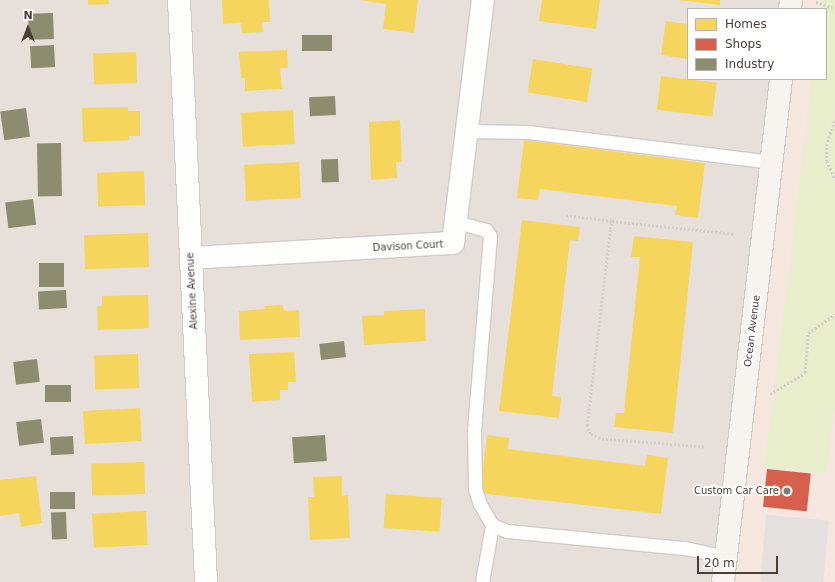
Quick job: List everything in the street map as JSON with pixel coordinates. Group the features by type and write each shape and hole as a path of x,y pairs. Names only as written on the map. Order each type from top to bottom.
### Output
{"main road":[{"path":"791,8 801,0"},
{"name":"Ocean Avenue","path":"723,582 781,80"}],"street":[{"name":"Alexine Avenue","path":"179,0 206,582"},
{"name":"Davison Court","path":"191,258 453,243 483,0"}],"lane":[{"path":"467,131 528,132 772,162"},
{"path":"456,222 486,230 490,236 474,429 475,489 480,504 492,525 507,532 685,548 726,557"},
{"path":"482,582 492,525"}],"path":[{"path":"801,0 835,8"},
{"path":"835,121 827,144 827,161 835,179"},
{"path":"566,215 735,234"},
{"path":"612,221 587,426 590,434 600,439 704,448"},
{"path":"745,391 771,394 805,373 808,333 835,314"}],"shaded area":[{"path":"0,0 787,0 786,8 687,8 687,80 778,80 726,582 0,582"},
{"path":"787,0 835,0 835,582 726,582 778,80 827,80 827,8 786,8"},
{"path":"766,515 829,520 823,582 760,581"}],"green space":[{"path":"821,0 835,0 835,409 826,474 764,467 812,80 827,80 827,8 820,8"}],"building: Homes":[{"path":"88,0 108,0 109,4 88,5"},
{"path":"222,0 269,0 270,22 262,22 263,32 242,33 241,23 223,24"},
{"path":"360,0 418,0 414,33 383,29 386,4"},
{"path":"542,0 600,0 596,29 539,21"},
{"path":"678,0 720,0 720,5"},
{"path":"666,21 687,24 687,59 661,55"},
{"path":"287,50 288,68 280,68 282,89 245,91 245,78 241,78 239,52"},
{"path":"136,52 137,83 94,84 93,54"},
{"path":"533,59 592,68 587,102 528,93"},
{"path":"661,76 717,83 712,117 657,110"},
{"path":"128,107 128,111 140,111 140,136 129,136 129,140 83,142 82,108"},
{"path":"293,110 295,144 243,147 241,113"},
{"path":"400,120 402,162 396,162 397,178 371,180 369,122"},
{"path":"524,140 705,163 698,218 675,215 677,206 540,189 538,200 517,198"},
{"path":"299,162 301,198 246,201 244,165"},
{"path":"144,171 145,205 98,207 97,173"},
{"path":"522,220 580,227 578,241 570,240 552,396 561,397 559,418 499,411"},
{"path":"148,233 149,267 85,269 84,235"},
{"path":"634,236 693,242 673,433 614,427 616,413 624,413 640,257 631,257"},
{"path":"148,295 149,328 98,330 97,306 102,306 102,296"},
{"path":"283,305 284,311 299,310 300,337 240,340 239,311 265,309 264,306"},
{"path":"425,309 426,341 364,345 362,316 384,315 384,311"},
{"path":"294,352 296,382 288,382 288,390 280,390 280,400 252,402 249,354"},
{"path":"138,354 139,388 95,390 94,356"},
{"path":"140,408 142,441 85,444 83,411"},
{"path":"487,435 509,438 508,449 645,466 647,455 668,458 661,514 480,493"},
{"path":"144,462 145,494 92,496 91,464"},
{"path":"36,476 42,523 21,527 19,513 0,516 0,480"},
{"path":"342,476 342,496 348,495 350,538 310,540 308,497 314,497 313,477"},
{"path":"386,494 442,498 439,532 384,528"},
{"path":"146,511 148,545 94,548 92,514"}],"building: Shops":[{"name":"Custom Car Care","path":"767,469 811,474 807,511 763,507"}],"building: Industry":[{"path":"53,13 54,39 29,40 28,14"},
{"path":"302,35 332,35 332,51 302,51"},
{"path":"54,45 55,67 31,68 30,46"},
{"path":"335,96 336,115 310,116 309,97"},
{"path":"26,108 30,137 4,140 0,112"},
{"path":"37,143 61,143 62,196 38,196"},
{"path":"338,159 339,182 322,183 321,160"},
{"path":"33,199 36,225 8,228 5,202"},
{"path":"39,263 64,263 64,287 39,287"},
{"path":"66,290 67,308 39,309 38,291"},
{"path":"344,341 346,357 321,360 319,344"},
{"path":"37,359 40,382 16,385 13,362"},
{"path":"45,385 71,385 71,402 45,402"},
{"path":"41,419 44,443 19,446 16,422"},
{"path":"325,435 327,461 294,463 292,437"},
{"path":"73,436 74,454 51,455 50,437"},
{"path":"50,492 75,492 75,509 50,509"},
{"path":"66,512 67,539 52,540 51,513"}],"place":[{"name":"Custom Car Care","path":"787,491"}]}
